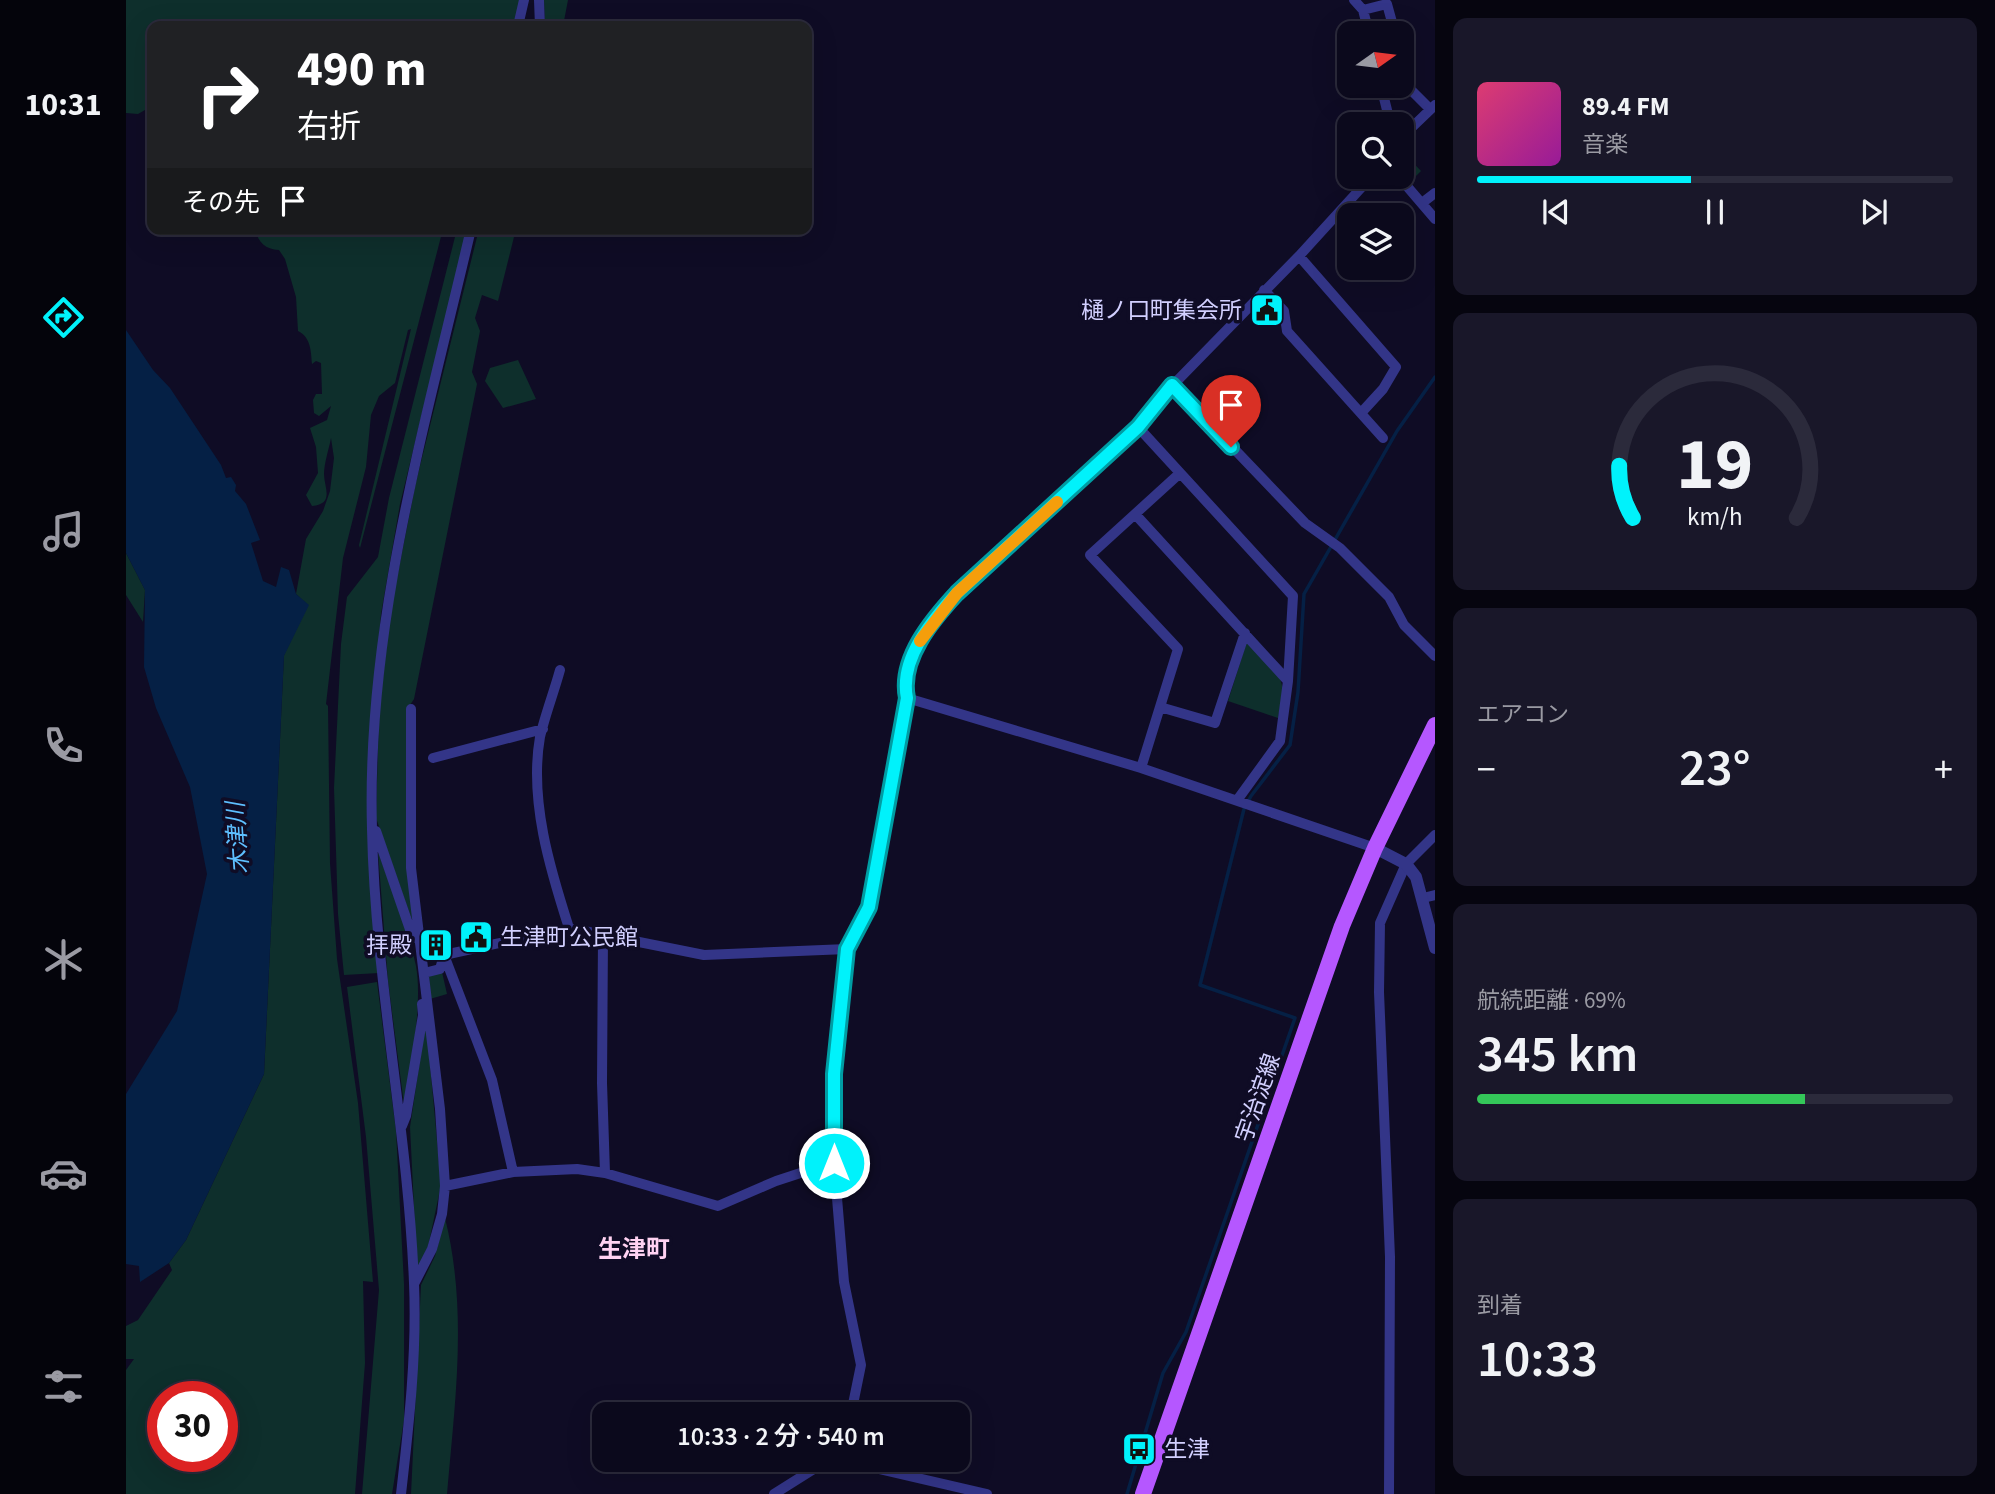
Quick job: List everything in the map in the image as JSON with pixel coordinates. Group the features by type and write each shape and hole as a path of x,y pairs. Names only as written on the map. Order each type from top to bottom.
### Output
{"main road":[{"name":"宇治淀線","path":"1143,1494 1342,926 1375,848 1435,724"}],"street":[{"path":"519,21 524,0"},
{"path":"539,0 540,21"},
{"path":"1354,0 1363,10 1366,21"},
{"path":"1363,10 1387,4 1392,21"},
{"path":"1414,92 1432,107 1414,124"},
{"path":"853,1402 861,1364 844,1282 834,1163 834,1074 847,949 869,907 907,698 905,687 914,652 944,607 1138,427 1172,385 1299,256 1360,189"},
{"path":"1410,189 1435,219"},
{"path":"1422,203 1435,193"},
{"path":"401,1494 411,1413 414,1284 401,1127 381,977 371,828 375,708 386,618 403,519 470,235"},
{"path":"1299,256 1396,367 1383,389 1361,413"},
{"path":"1264,290 1284,311 1287,331 1383,438"},
{"path":"1172,385 1297,514 1340,548 1390,597 1404,625 1435,656"},
{"path":"1138,427 1293,596 1288,681 1280,741 1238,799"},
{"path":"1142,768 1178,649 1090,555 1179,474"},
{"path":"1135,514 1288,681"},
{"path":"1160,706 1215,723 1244,634"},
{"path":"560,670 543,729 537,772 552,875 569,928"},
{"path":"907,698 1142,768 1375,848 1406,864 1429,897 1435,948"},
{"path":"411,709 411,868 440,1110 445,1186 442,1214 432,1249 414,1284"},
{"path":"433,758 543,729"},
{"path":"371,828 376,829 424,973 420,992 423,1015 406,1116 401,1127"},
{"path":"1389,1494 1390,1256 1379,992 1380,923 1406,864 1435,835"},
{"path":"444,955 569,928 704,955 847,949"},
{"path":"603,936 602,1083 605,1173"},
{"path":"424,973 440,969 444,955"},
{"path":"444,955 492,1080 513,1172"},
{"path":"445,1186 513,1172 577,1169 605,1173 718,1206 776,1181 834,1163"},
{"path":"774,1494 809,1472"},
{"path":"892,1472 987,1494"}],"green space":[{"path":"126,0 522,0 518,21 147,21 147,109 138,114 126,113"},
{"path":"544,0 568,0 564,21 545,21"},
{"path":"1414,164 1421,171 1414,178"},
{"path":"257,235 441,235 360,548 411,329 408,330 395,383 379,396 371,415 366,467 343,558 326,704 330,863 337,959 358,1103 373,1282 363,1281 365,1363 355,1494 126,1494 126,1370 134,1359 126,1359 126,1326 138,1320 172,1270 169,1263 186,1240 264,1074 284,655 308,605 296,594 306,539 323,511 330,491 334,458 331,438 324,470 326,498 319,505 312,506 306,495 318,473 316,447 310,428 327,420 331,406 319,416 314,413 313,400 316,394 322,394 321,363 316,361 312,364 308,341 298,331 296,297 285,259 279,250 263,244"},
{"path":"455,235 466,235 400,504 381,614 368,768 379,973 344,975 338,914 334,788 341,644 347,597 378,557 389,498"},
{"path":"478,235 514,235 498,301 482,295 475,318 480,331 472,372 477,384 414,699 408,708 406,821 413,923 376,818 379,712 391,608 416,482"},
{"path":"518,360 536,399 503,408 485,381 490,368"},
{"path":"126,553 145,590 143,622 126,595"},
{"path":"1247,641 1280,678 1283,689 1278,718 1228,701"},
{"path":"378,852 409,937 418,981 415,1038 405,1112 388,981"},
{"path":"442,972 447,994 430,999 429,975"},
{"path":"377,982 396,1131 404,1284 404,1420 392,1494 362,1494 379,1290 366,1137 347,987"},
{"path":"426,1020 441,1185 428,1247 417,1268 410,1127"},
{"path":"445,1218 452,1253 458,1321 456,1390 447,1494 411,1494 421,1285 435,1256"}],"water":[{"name":"木津川","path":"126,330 153,370 170,388 221,465 226,478 231,477 236,485 235,491 246,504 260,540 251,543 263,581 276,587 281,567 289,570 296,594 309,605 284,656 264,1074 186,1240 169,1263 140,1282 139,1266 126,1264 126,1094 177,1011 207,874 190,787 156,708 144,667 145,590 126,553"}],"waterway":[{"path":"1127,1494 1163,1373 1186,1332 1295,1018 1200,985 1244,809 1290,745 1298,692 1304,594 1397,431 1435,377"}],"slow traffic":[{"path":"920,641 957,593 1057,502"}],"place":[{"name":"樋ノ口町集会所","path":"1267,310"},
{"name":"生津町公民館","path":"476,937"},
{"name":"拝殿","path":"436,945"},
{"name":"生津","path":"1139,1449"}],"district":[{"name":"生津町","path":"634,1249"}],"route":[{"path":"834,1163 834,1074 847,949 869,907 907,698 905,687 916,646 957,593 1138,427 1172,385 1231,447"}]}
